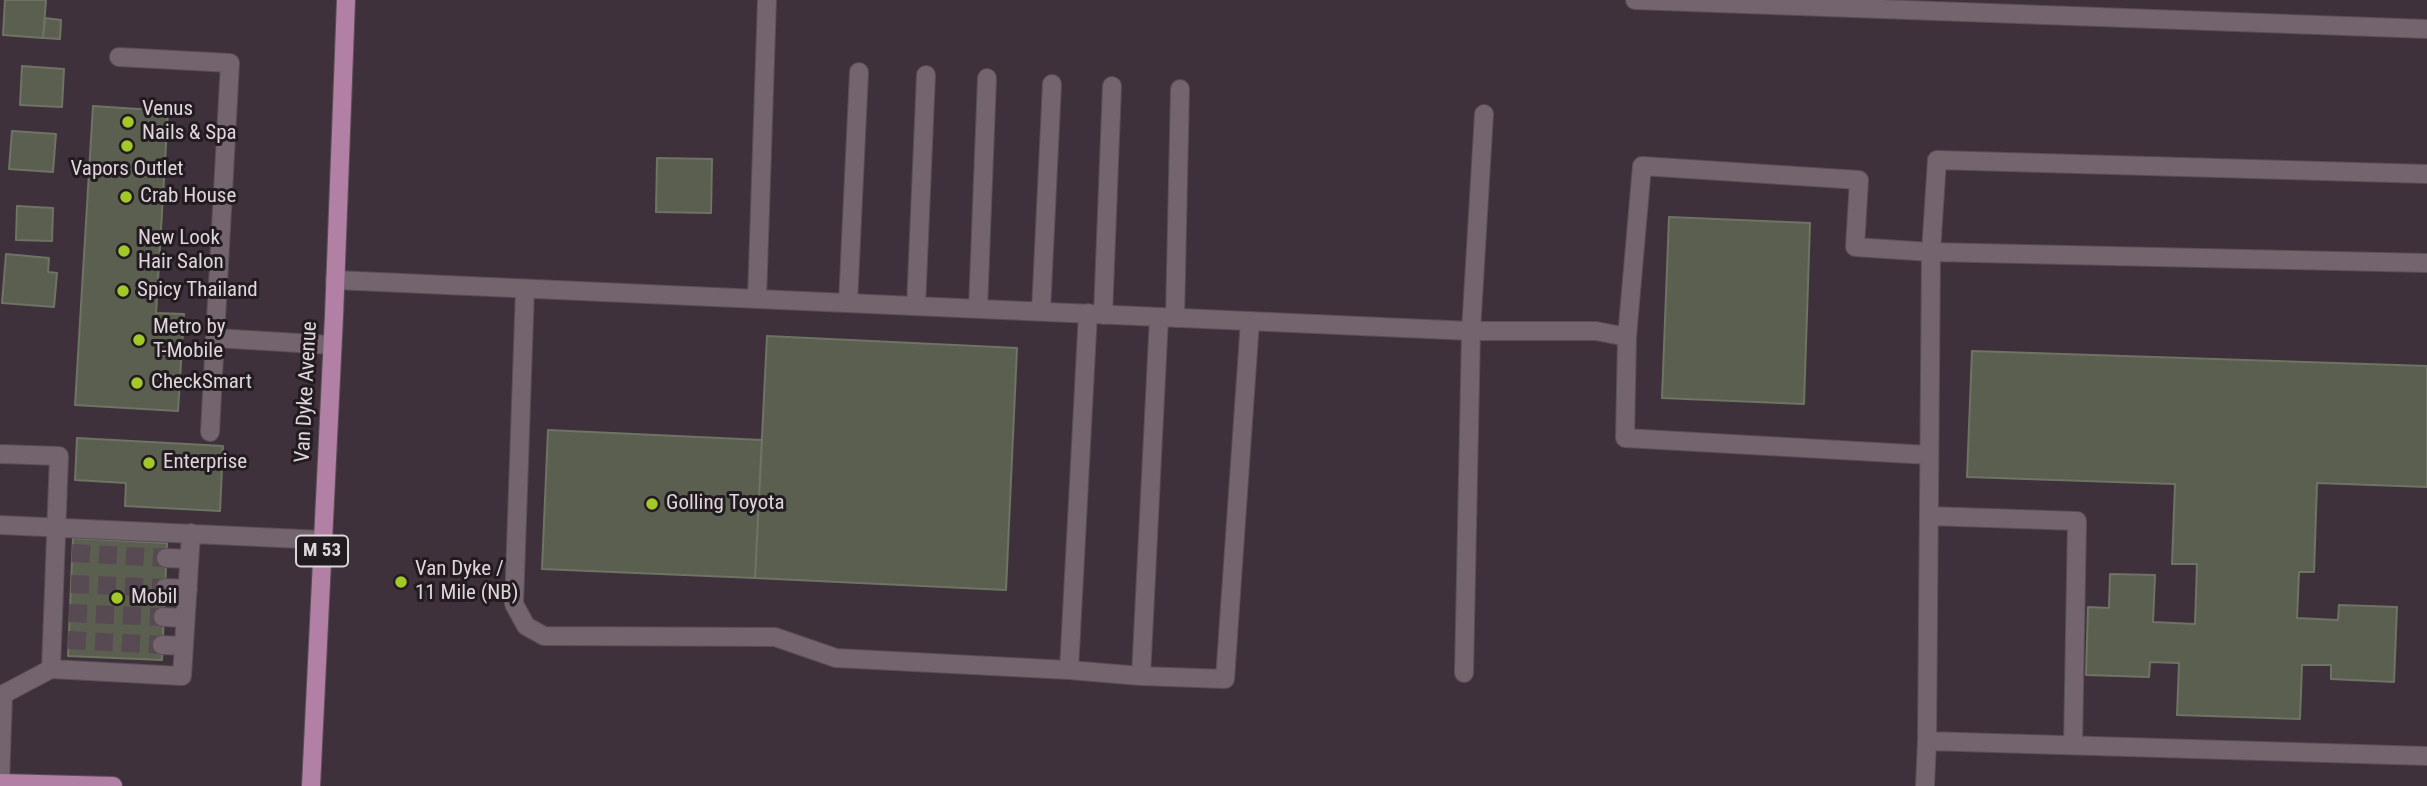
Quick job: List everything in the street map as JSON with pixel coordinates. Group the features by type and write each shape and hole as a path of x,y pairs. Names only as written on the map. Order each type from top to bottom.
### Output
{"main road":[{"name":"Van Dyke Avenue","path":"311,786 346,0"},
{"path":"0,783 113,786"}],"street":[{"path":"757,299 767,0"},
{"path":"1635,0 2427,29"},
{"path":"120,57 230,63 210,432"},
{"path":"848,303 859,72"},
{"path":"916,306 926,75"},
{"path":"978,309 986,78"},
{"path":"1041,311 1052,84"},
{"path":"1069,670 1112,86"},
{"path":"1141,676 1167,317 1180,89"},
{"path":"1464,673 1471,331 1484,114"},
{"path":"1925,786 1931,252 1937,160 2427,174"},
{"path":"1929,455 1625,438 1627,337 1642,166 1859,180 1855,247 1931,252 2427,263"},
{"path":"335,280 1471,331 1595,331 1627,337"},
{"path":"525,289 514,604 526,626 544,636 775,637 836,658 1141,676 1225,679 1250,321"},
{"path":"215,338 332,345"},
{"path":"0,454 59,456 57,527 64,553 63,584 60,640 51,669"},
{"path":"1929,516 2077,521 2073,746"},
{"path":"0,525 323,540"},
{"path":"0,783 1,696 51,669 182,676 191,533"},
{"path":"166,558 189,559"},
{"path":"165,589 188,589"},
{"path":"163,617 186,618"},
{"path":"162,645 184,646"},
{"path":"1927,741 2427,756"}],"building":[{"path":"5,0 46,0 43,38 3,35"},
{"path":"45,18 61,20 60,39 43,38"},
{"path":"22,66 64,69 62,107 20,105"},
{"path":"93,106 168,111 156,313 184,314 178,411 75,405"},
{"path":"12,131 56,134 53,172 9,169"},
{"path":"657,158 712,159 711,213 656,212"},
{"path":"17,206 53,208 52,241 16,240"},
{"path":"1669,217 1810,223 1804,404 1662,398"},
{"path":"6,254 49,258 48,272 57,273 54,307 2,303"},
{"path":"767,336 1017,348 1006,590 755,578"},
{"path":"1972,351 2427,366 2427,487 2317,483 2314,572 2299,572 2297,618 2338,620 2339,605 2397,607 2394,682 2331,679 2331,665 2302,665 2300,719 2177,715 2179,663 2150,662 2149,677 2086,675 2088,607 2109,608 2110,574 2155,575 2153,622 2195,624 2197,564 2172,564 2175,484 1967,477"},
{"name":"Golling Toyota","path":"548,430 762,440 755,578 542,569"},
{"name":"Enterprise","path":"77,438 223,446 220,511 125,506 126,483 75,480"},
{"path":"73,538 167,543 162,660 68,656"}],"tunnel":[{"path":"72,553 166,558"},
{"path":"71,584 165,588"},
{"path":"69,613 163,617"},
{"path":"68,640 162,645"}],"place":[{"name":"Venus Nails & Spa","path":"128,122"},
{"name":"Vapors Outlet","path":"127,146"},
{"name":"Crab House","path":"126,197"},
{"name":"New Look Hair Salon","path":"124,251"},
{"name":"Spicy Thailand","path":"123,291"},
{"name":"Metro by T-Mobile","path":"139,340"},
{"name":"CheckSmart","path":"137,383"},
{"name":"Enterprise","path":"149,463"},
{"name":"Golling Toyota","path":"652,504"},
{"name":"Van Dyke / 11 Mile (NB)","path":"401,582"},
{"name":"Mobil","path":"117,598"}]}
